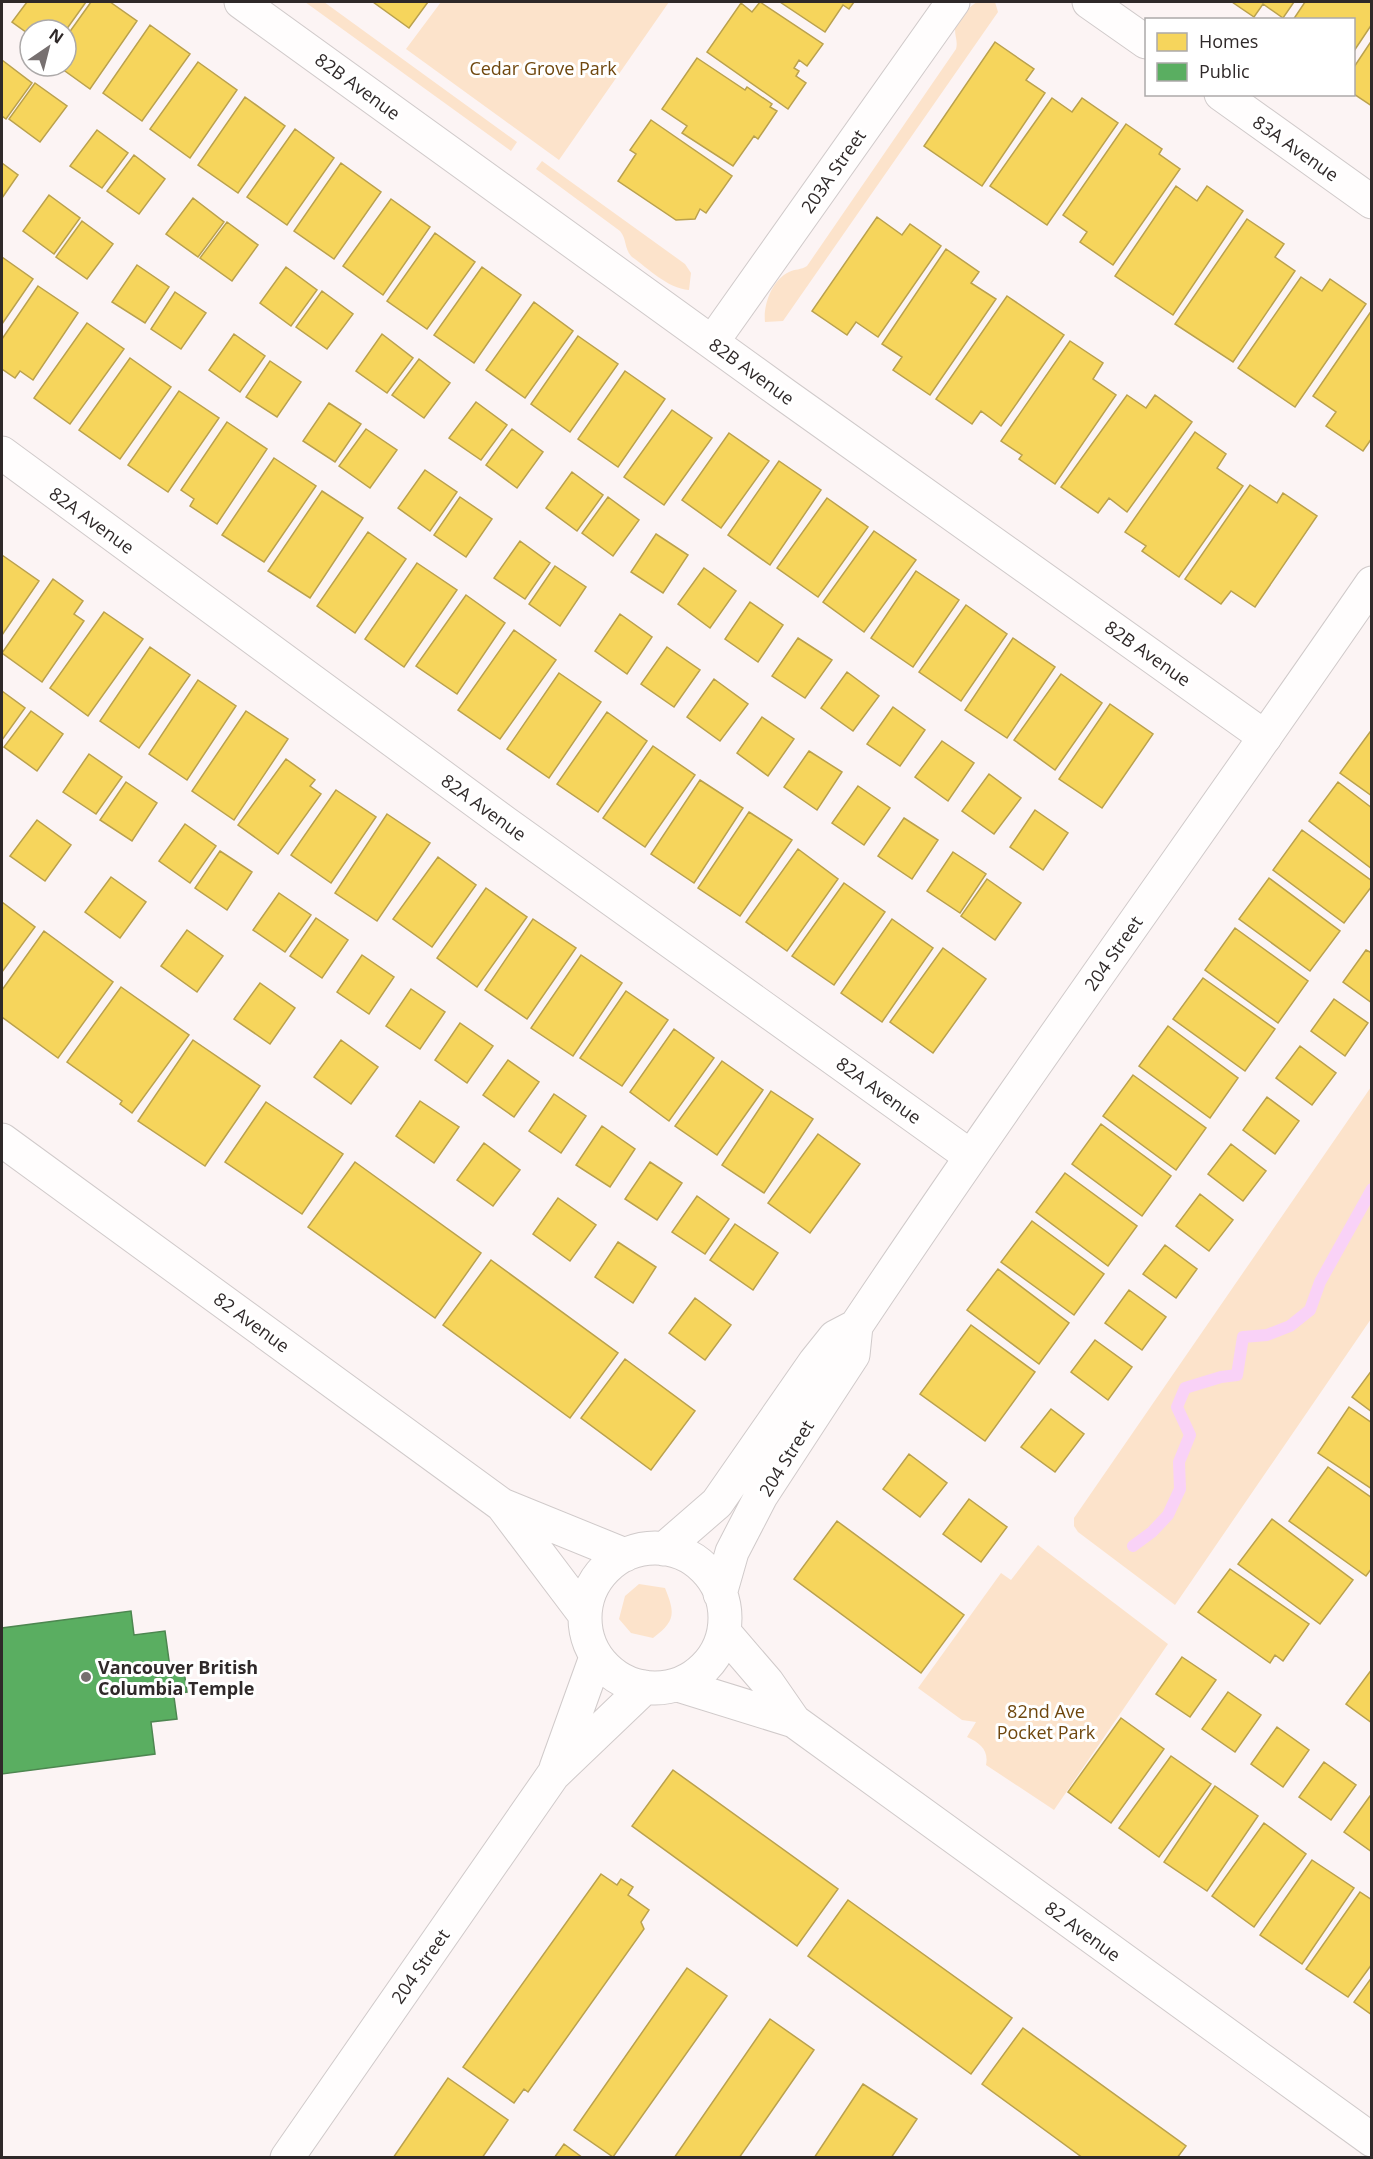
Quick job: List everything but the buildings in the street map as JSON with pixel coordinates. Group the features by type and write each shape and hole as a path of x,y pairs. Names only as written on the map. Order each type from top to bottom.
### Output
{"street":[{"name":"82B Avenue","path":"241,2 713,341 784,395 1265,737"},
{"name":"203A Street","path":"713,341 953,2"},
{"path":"1089,2 1145,41"},
{"name":"83A Avenue","path":"1224,96 1371,202"},
{"name":"82A Avenue","path":"2,453 504,822 970,1155"},
{"name":"204 Street","path":"664,1549 722,1498 815,1362 835,1337 856,1326 970,1155 1371,583"},
{"name":"82 Avenue","path":"2,1140 502,1505 625,1555"},
{"name":"204 Street","path":"720,1594 732,1552 761,1496 854,1355 856,1326"},
{"name":"82 Avenue","path":"502,1505 585,1615"},
{"path":"664,1549 681,1553 702,1566 717,1585 724,1608 724,1632 715,1655 699,1673 678,1685 654,1688 630,1684 611,1673 596,1657 587,1637 585,1615 589,1594 600,1574 616,1560 636,1550 664,1549"},
{"name":"82 Avenue","path":"724,1632 767,1682 794,1721"},
{"name":"204 Street","path":"554,1775 596,1657"},
{"name":"82 Avenue","path":"678,1685 794,1721 1371,2140"},
{"name":"204 Street","path":"287,2157 554,1775 645,1687"}],"green space":[{"path":"305,2 324,2 517,142 511,151"},
{"name":"Cedar Grove Park","path":"441,2 669,2 559,160 406,49"},
{"path":"977,2 995,2 998,12 783,321 765,322 767,301 773,287 789,272 807,266 956,49 956,25 963,14"},
{"path":"542,161 685,264 691,273 689,290 666,282 632,257 620,231 536,169"},
{"path":"1371,1087 1371,1319 1175,1605 1078,1532 1074,1526 1074,1518"},
{"name":"82nd Ave Pocket Park","path":"1038,1545 1168,1644 1054,1810 986,1765 987,1760 983,1748 967,1737 976,1722 962,1720 918,1688 1001,1573 1011,1580"},
{"path":"639,1584 665,1588 671,1604 670,1621 653,1638 631,1633 619,1619 625,1596"}],"waterway":[{"path":"1133,1546 1152,1532 1168,1515 1180,1489 1179,1462 1190,1435 1177,1407 1185,1388 1221,1377 1237,1375 1243,1337 1267,1335 1290,1326 1310,1310 1320,1282 1372,1189"}],"place":[{"name":"Vancouver British Columbia Temple","path":"86,1677"}]}
